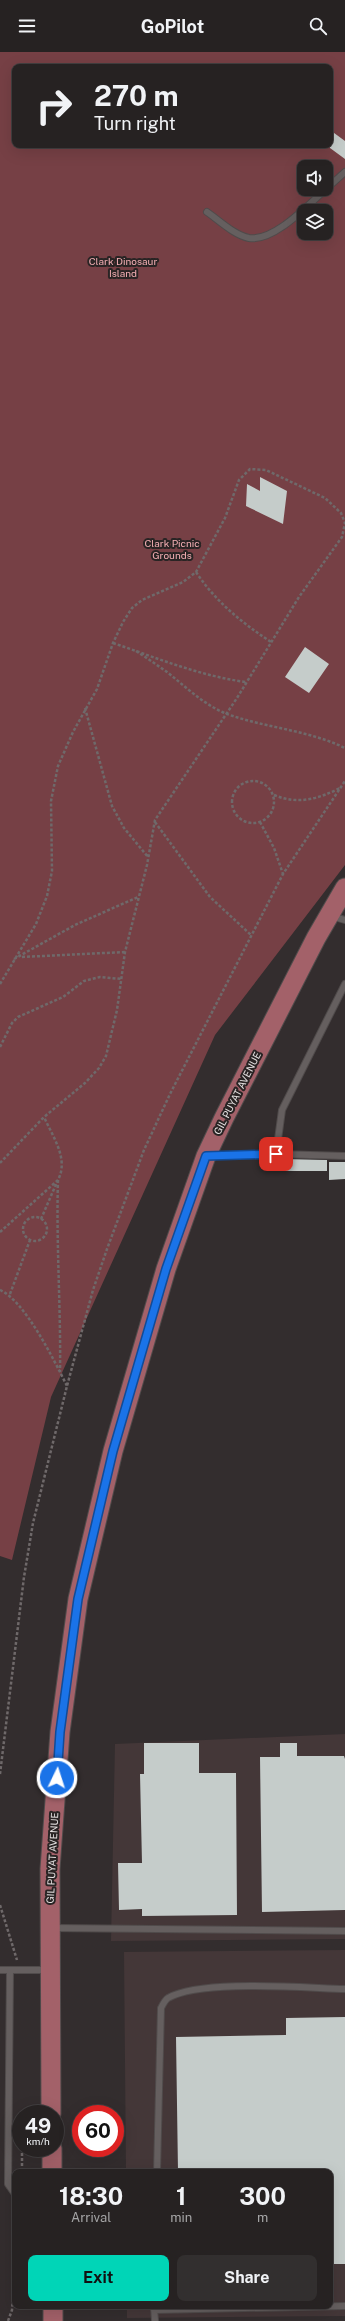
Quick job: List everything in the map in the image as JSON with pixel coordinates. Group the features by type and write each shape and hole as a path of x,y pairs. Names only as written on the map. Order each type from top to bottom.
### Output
{"main road":[{"name":"GIL PUYAT AVENUE","path":"51,2105 49,1928 50,1870 60,1732 78,1599 113,1451 166,1269 206,1156 224,1118 337,917 345,888"},
{"path":"52,2157 52,2169"},
{"path":"53,2309 53,2321"}],"lane":[{"path":"333,183 345,172"},
{"path":"207,212 237,233 249,238 261,238 282,227 318,196"},
{"path":"276,1154 282,1110 345,984"},
{"path":"206,1156 276,1154 345,1156"},
{"path":"49,1928 345,1931"},
{"path":"0,1970 50,1970"},
{"path":"10,1971 8,2184 12,2190"},
{"path":"157,2169 161,2008 166,1999 177,1994 211,1987 345,1989"},
{"path":"333,2306 345,2306"},
{"path":"154,2309 155,2321"}],"path":[{"path":"0,984 12,960 36,924 47,896 52,871 51,801 58,766 97,688 122,622 136,604 183,582 196,572 225,518 239,480 250,469 266,470 325,498 341,513 345,530 342,537 299,597 247,682 154,822 149,857 125,952 122,979 111,1039 106,1056 99,1068 85,1083 44,1118 0,1163"},
{"path":"196,572 218,602 241,622 271,642"},
{"path":"113,643 219,678 247,682"},
{"path":"136,651 168,673 191,692 226,714 274,728 314,735 345,748"},
{"path":"86,708 112,806 124,828 149,857"},
{"path":"274,795 274,806 271,813 260,822 248,823 236,814 232,798 234,791 245,782 258,780 265,784 274,795 286,800 300,801 323,796 341,787"},
{"path":"0,1774 24,1577 34,1523 67,1386 93,1290 144,1150 283,874 345,781"},
{"path":"154,822 210,897 251,935"},
{"path":"260,822 274,848 283,874"},
{"path":"12,960 75,925 138,897"},
{"path":"19,957 125,952"},
{"path":"0,1047 12,1023 18,1017 63,997 84,981 100,977 122,979"},
{"path":"41,1219 62,1171 63,1163 44,1118"},
{"path":"58,1180 57,1250 61,1336 60,1372"},
{"path":"0,1232 58,1180"},
{"path":"34,1218 41,1219 46,1225 46,1234 41,1240 30,1240 25,1234 25,1224 34,1218"},
{"path":"10,1294 30,1240"},
{"path":"0,1290 10,1294 25,1311 67,1386"},
{"path":"0,1905 16,1951 19,1971"},
{"path":"22,2157 22,2169"},
{"path":"8,2321 12,2309"}],"shaded area":[{"path":"345,1734 345,1939 111,1941 115,1744"},
{"path":"345,1950 345,2316 127,2318 127,2309 333,2309 333,2169 126,2169 124,1952"}],"green space":[{"name":"Clark Picnic Grounds","path":"0,52 345,52 345,865 215,1035 51,1397 12,1560 0,1556"}],"building":[{"path":"333,132 345,141 345,159 330,148 333,148"},
{"path":"260,477 287,491 283,524 246,506 247,484 260,491"},
{"path":"305,647 329,664 309,693 285,677"},
{"path":"284,1159 327,1160 327,1171 285,1171"},
{"path":"329,1162 345,1162 345,1179 329,1180"},
{"path":"144,1743 199,1743 199,1773 236,1773 237,1915 142,1916 142,1909 119,1910 118,1863 142,1863 140,1774 144,1774"},
{"path":"280,1743 297,1743 297,1756 344,1756 345,1910 262,1912 260,1757 280,1757"},
{"path":"345,2017 345,2264 333,2264 333,2169 178,2169 176,2037 286,2035 286,2018"}],"route":[{"path":"57,1778 60,1732 78,1599 113,1451 166,1269 206,1156 276,1154"}],"park label":[{"name":"Clark Dinosaur Island","path":"123,266"}]}
